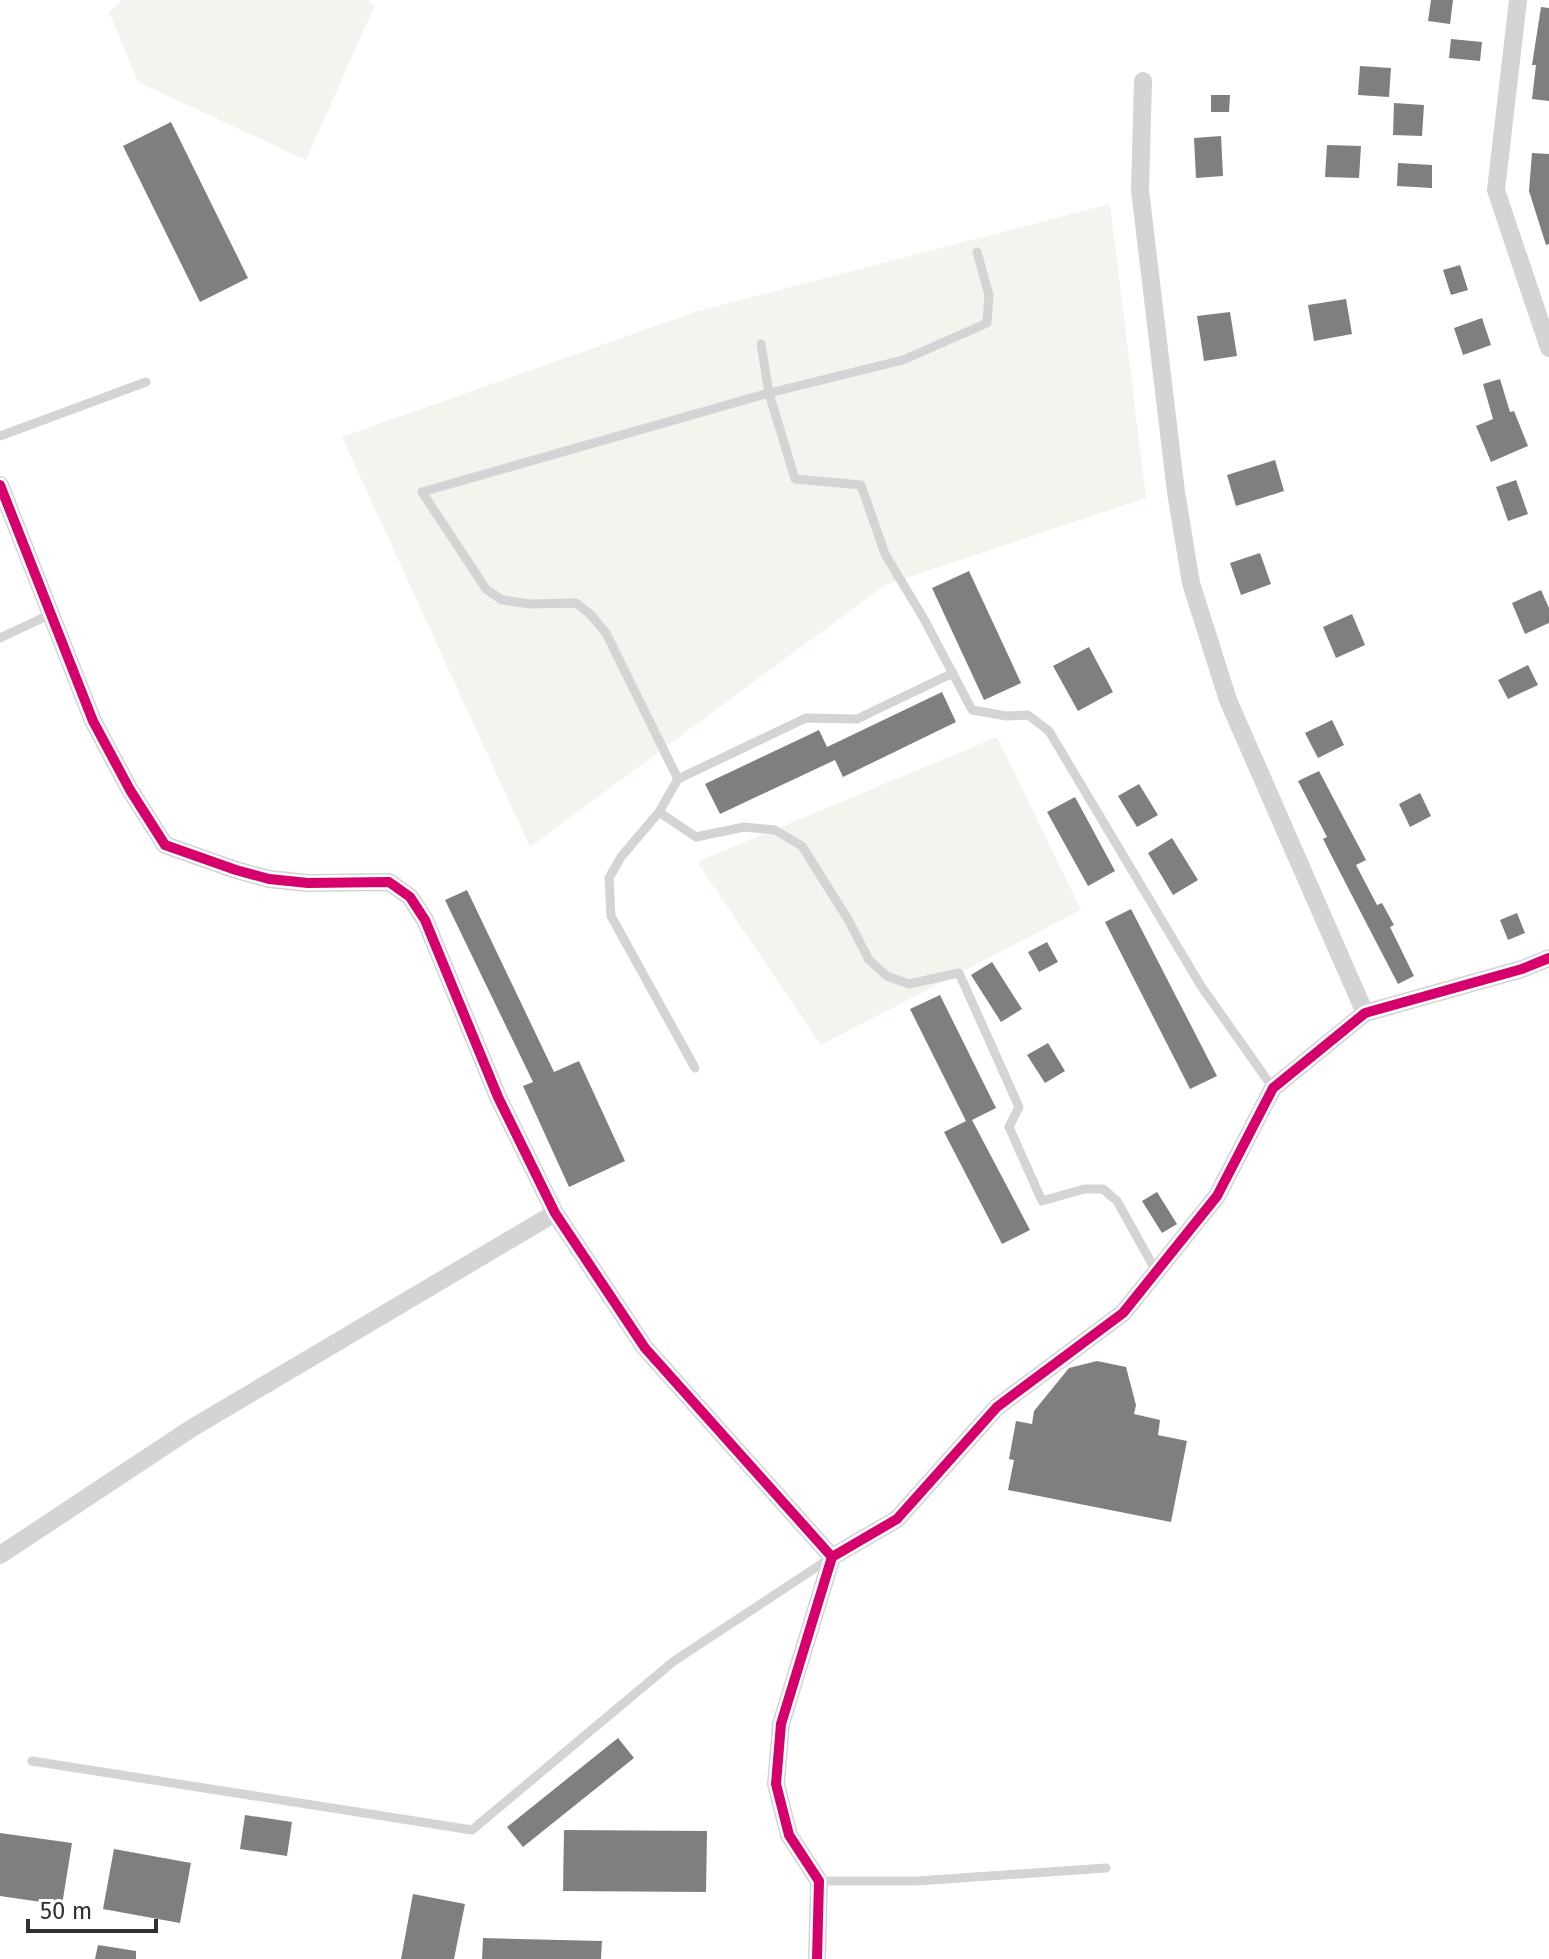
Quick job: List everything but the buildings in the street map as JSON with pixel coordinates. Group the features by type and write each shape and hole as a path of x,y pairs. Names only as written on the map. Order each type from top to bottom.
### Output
{"street":[{"path":"1518,0 1496,190 1549,348"},
{"path":"1143,81 1140,190 1176,492 1191,583 1228,700 1365,1013"},
{"path":"0,485 93,721 130,790 165,845 269,879 308,883 389,882 410,897 425,920 498,1097 555,1213 645,1348 832,1557"},
{"path":"817,1959 819,1881 789,1835 776,1784 781,1724 832,1557 897,1519 997,1407 1123,1313 1217,1196 1273,1088 1365,1013 1522,969 1549,958"},
{"path":"0,1555 192,1428 555,1213"}],"lane":[{"path":"678,779 606,633 590,614 576,603 530,604 502,600 486,589 422,492 769,393 903,360 987,323 989,295 977,252"},
{"path":"761,344 769,393 795,479 861,485 885,554 972,710 1007,716 1028,715 1049,731 1201,986 1273,1088"},
{"path":"0,436 146,382"},
{"path":"0,638 52,614"},
{"path":"695,1068 611,916 609,878 621,857 659,812 678,779 806,718 857,719 953,673"},
{"path":"659,812 696,837 744,827 775,830 802,846 849,921 869,960 887,976 909,984 959,973 1019,1107 1009,1127 1042,1201 1084,1189 1103,1189 1117,1201 1156,1271"},
{"path":"32,1761 472,1830 674,1661 832,1557"},
{"path":"819,1881 917,1881 1106,1868"}],"shaded area":[{"path":"122,0 368,0 374,7 306,160 138,82 109,12"},
{"path":"1110,204 1146,498 885,585 530,847 342,437 695,312"},
{"path":"997,737 1081,910 821,1045 697,862"}],"cycle path":[{"path":"0,485 93,721 130,790 165,845 269,879 308,883 389,882 410,897 425,920 498,1097 555,1213 645,1348 832,1557"},
{"path":"817,1959 819,1881 789,1835 776,1784 781,1724 832,1557 897,1519 997,1407 1123,1313 1217,1196 1273,1088 1365,1013 1522,969 1549,958"}]}
